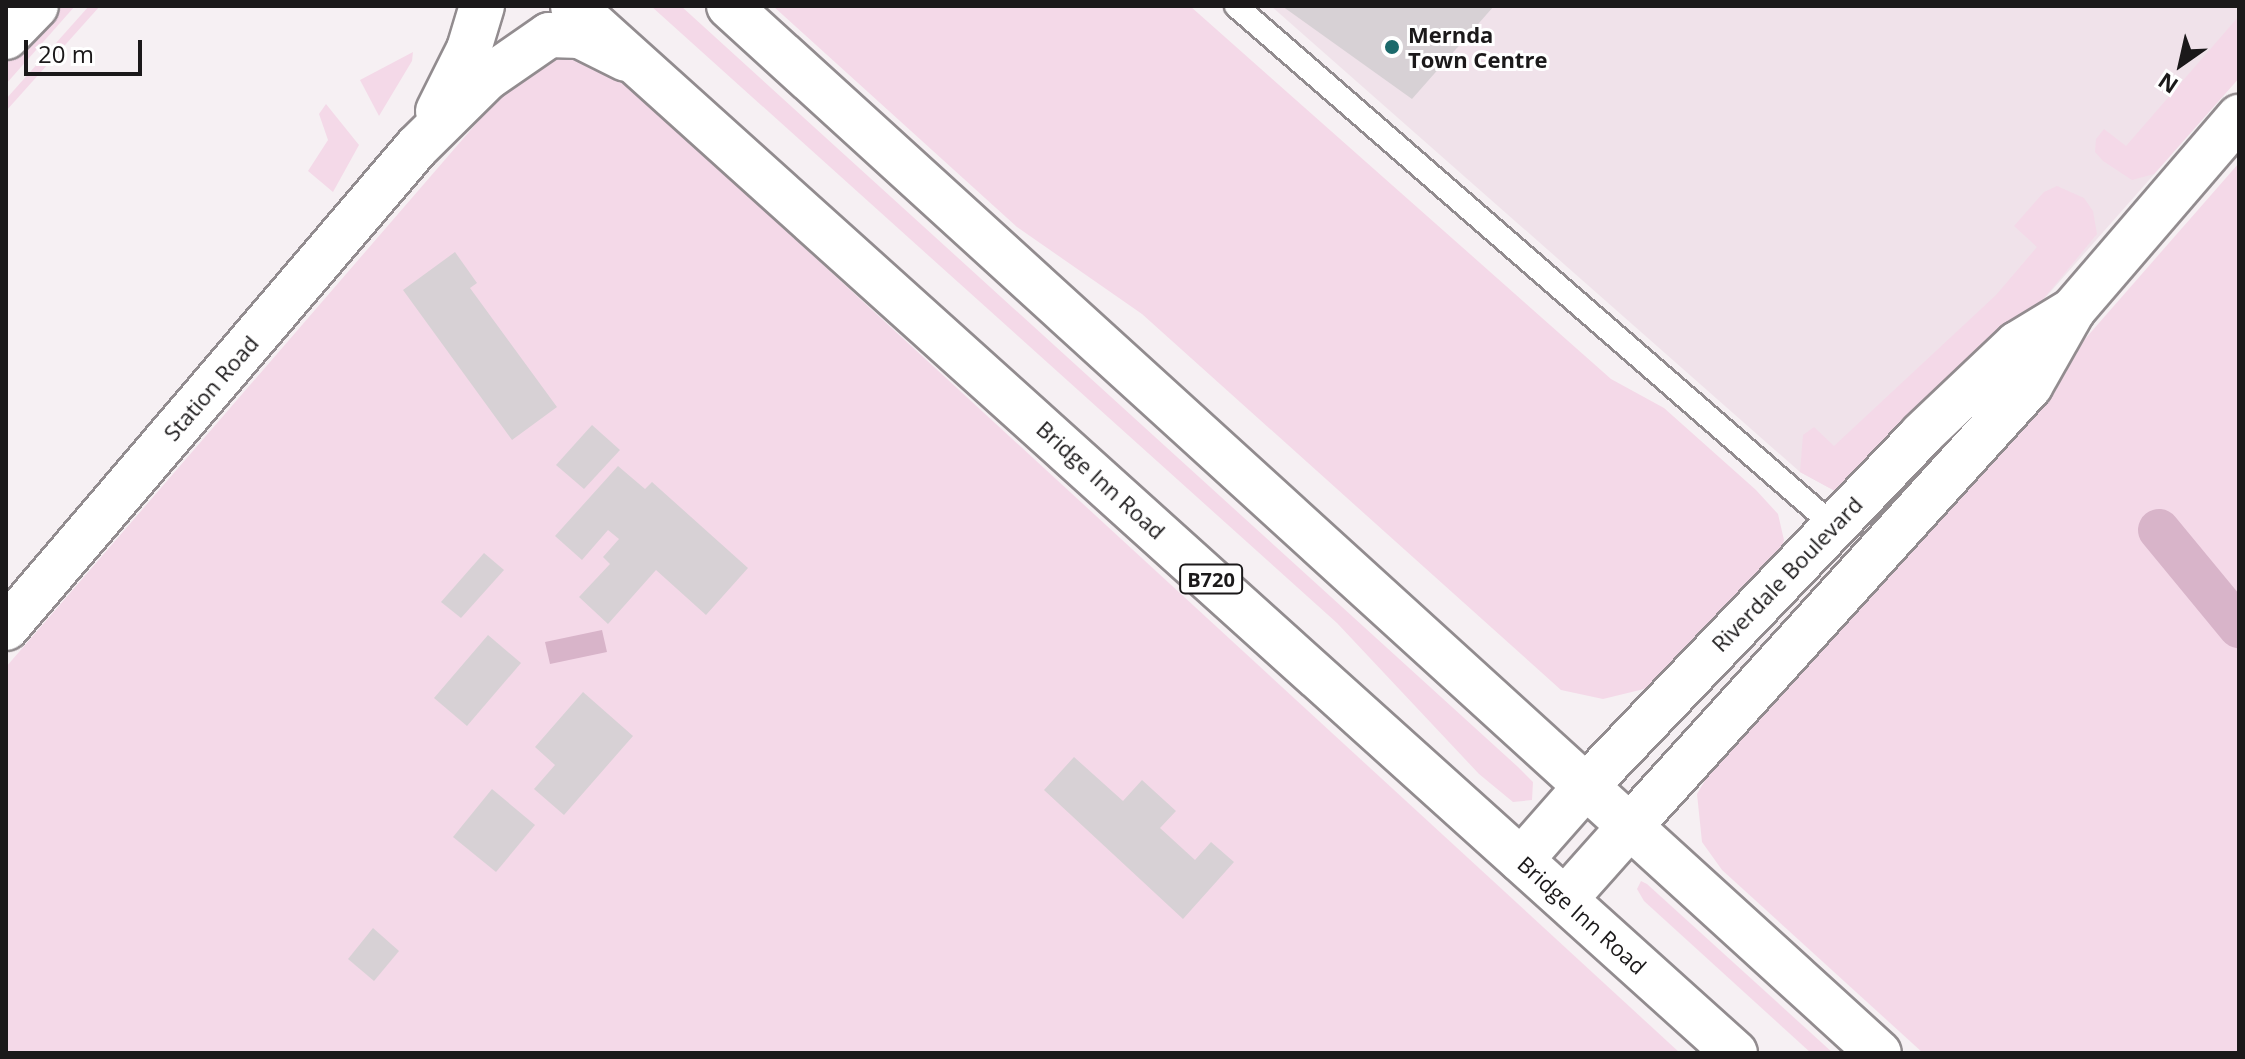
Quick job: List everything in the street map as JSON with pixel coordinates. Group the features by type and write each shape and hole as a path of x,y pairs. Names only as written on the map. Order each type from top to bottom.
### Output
{"main road":[{"path":"6,37 36,6"},
{"name":"Station Road","path":"417,147 463,61 482,6"},
{"name":"Bridge Inn Road","path":"573,6 1735,1053"},
{"path":"729,6 1879,1053"},
{"name":"Station Road","path":"6,628 417,147 487,78 549,35 593,41 647,72"},
{"name":"Riverdale Boulevard","path":"1565,899 2030,386 2073,310 2239,117"},
{"name":"Riverdale Boulevard","path":"1521,860 1586,786 1834,526 2000,358 2073,310"},
{"path":"1834,526 1872,559"}],"lane":[{"path":"1236,6 1834,526"}],"shaded area":[{"path":"51,6 75,6 6,84 6,53"},
{"path":"89,6 100,6 6,111 6,99"},
{"path":"651,6 681,6 1518,767 1533,782 1532,800 1513,802 1479,774 1337,623"},
{"path":"773,6 1190,6 1611,379 1664,408 1756,490 1778,514 1784,540 1778,561 1667,674 1644,689 1603,699 1561,690 1142,314 1017,227"},
{"name":"Mernda Town Centre","path":"1271,6 2239,6 2239,78 2030,315 1835,491 1800,472"},
{"path":"2239,16 2239,78 2154,174 2132,180 2103,161 2095,152 2096,139 2104,129 2126,146"},
{"path":"565,50 621,79 1680,1053 6,1053 6,667 520,73"},
{"path":"413,52 412,61 379,116 360,80"},
{"path":"326,104 359,145 333,192 308,171 328,140 319,114"},
{"path":"2239,163 2239,1053 1923,1053 1722,870 1702,842 1697,794 1719,757"},
{"path":"2057,186 2084,198 2093,211 2097,234 2030,315 1850,485 1835,491 1800,472 1803,435 1814,427 1834,446 1996,295 2037,247 2014,226 2044,192"},
{"path":"602,630 607,652 550,664 545,642"},
{"path":"1641,881 1833,1053 1811,1053 1644,901 1637,889"}],"building":[{"name":"Mernda Town Centre","path":"1282,6 1494,6 1412,99"},
{"path":"455,252 477,283 470,288 557,407 512,440 403,290"},
{"path":"592,425 620,450 584,489 556,465"},
{"path":"618,466 645,489 652,482 748,568 706,615 656,570 608,624 579,597 610,564 603,557 619,539 608,530 582,560 555,536"},
{"path":"484,553 504,570 461,618 441,602"},
{"path":"488,635 521,663 467,726 434,698"},
{"path":"583,692 633,736 564,815 534,789 555,765 535,747"},
{"path":"1074,757 1123,801 1142,780 1176,811 1160,828 1195,860 1211,842 1234,862 1183,919 1044,790"},
{"path":"492,789 535,825 496,872 453,837"},
{"path":"373,928 399,951 374,981 348,959"}],"waterway":[{"path":"2159,530 2239,627"}],"place":[{"name":"Mernda Town Centre","path":"1392,47"}]}
